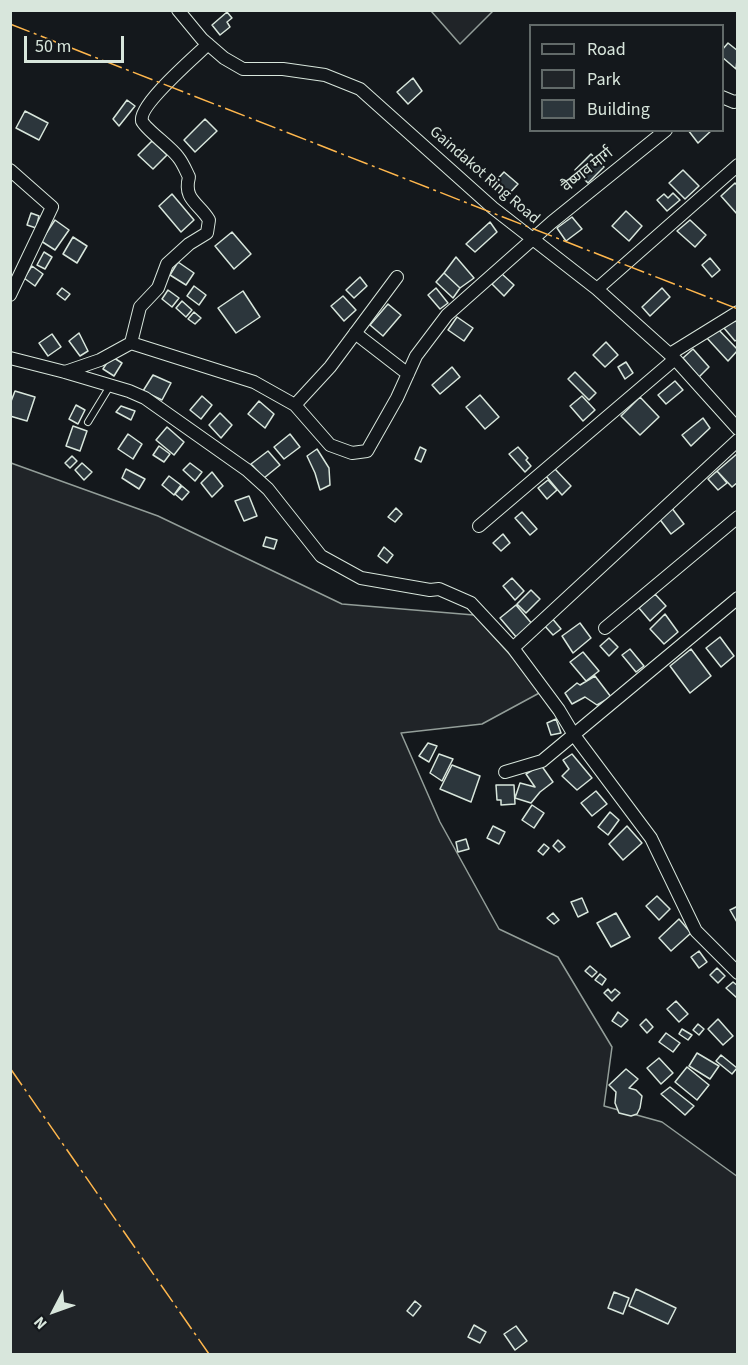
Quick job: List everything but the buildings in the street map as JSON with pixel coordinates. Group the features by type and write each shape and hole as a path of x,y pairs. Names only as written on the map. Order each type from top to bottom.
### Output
{"street":[{"name":"Gaindakot Ring Road","path":"178,10 208,44 224,58 243,69 283,69 325,75 360,89 493,208 597,289 672,357 738,429"},
{"path":"131,343 140,307 158,288 167,264 189,244 207,233 209,220 202,209 189,198 186,188 189,177 179,157 163,140 147,128 142,120 142,113 153,98 208,44"},
{"path":"724,97 734,102 738,101"},
{"name":"वैष्णव मार्ग","path":"295,405 330,445 352,453 367,451 397,398 416,356 447,315 532,240 664,132"},
{"path":"597,289 738,165"},
{"path":"10,170 52,207 10,295"},
{"path":"65,372 100,360 131,343 254,382 295,405 330,367 397,278"},
{"path":"478,526 672,357 738,312"},
{"path":"355,333 408,374"},
{"path":"10,358 65,372 145,398 248,470 268,489 321,556 361,578 430,590 439,589 471,603 513,648 651,838 696,931 738,973"},
{"path":"513,648 738,440"},
{"path":"605,628 738,517"},
{"path":"505,772 542,761 738,598"}],"lane":[{"path":"88,422 110,386"}],"green space":[{"path":"431,11 493,11 460,44"},
{"path":"11,463 158,516 342,604 474,615 543,691 482,724 401,733 440,822 499,929 558,957 612,1047 604,1106 662,1122 738,1177 737,1354 11,1354"}],"power":[{"path":"10,24 738,309"},
{"path":"10,1068 209,1354"}]}
